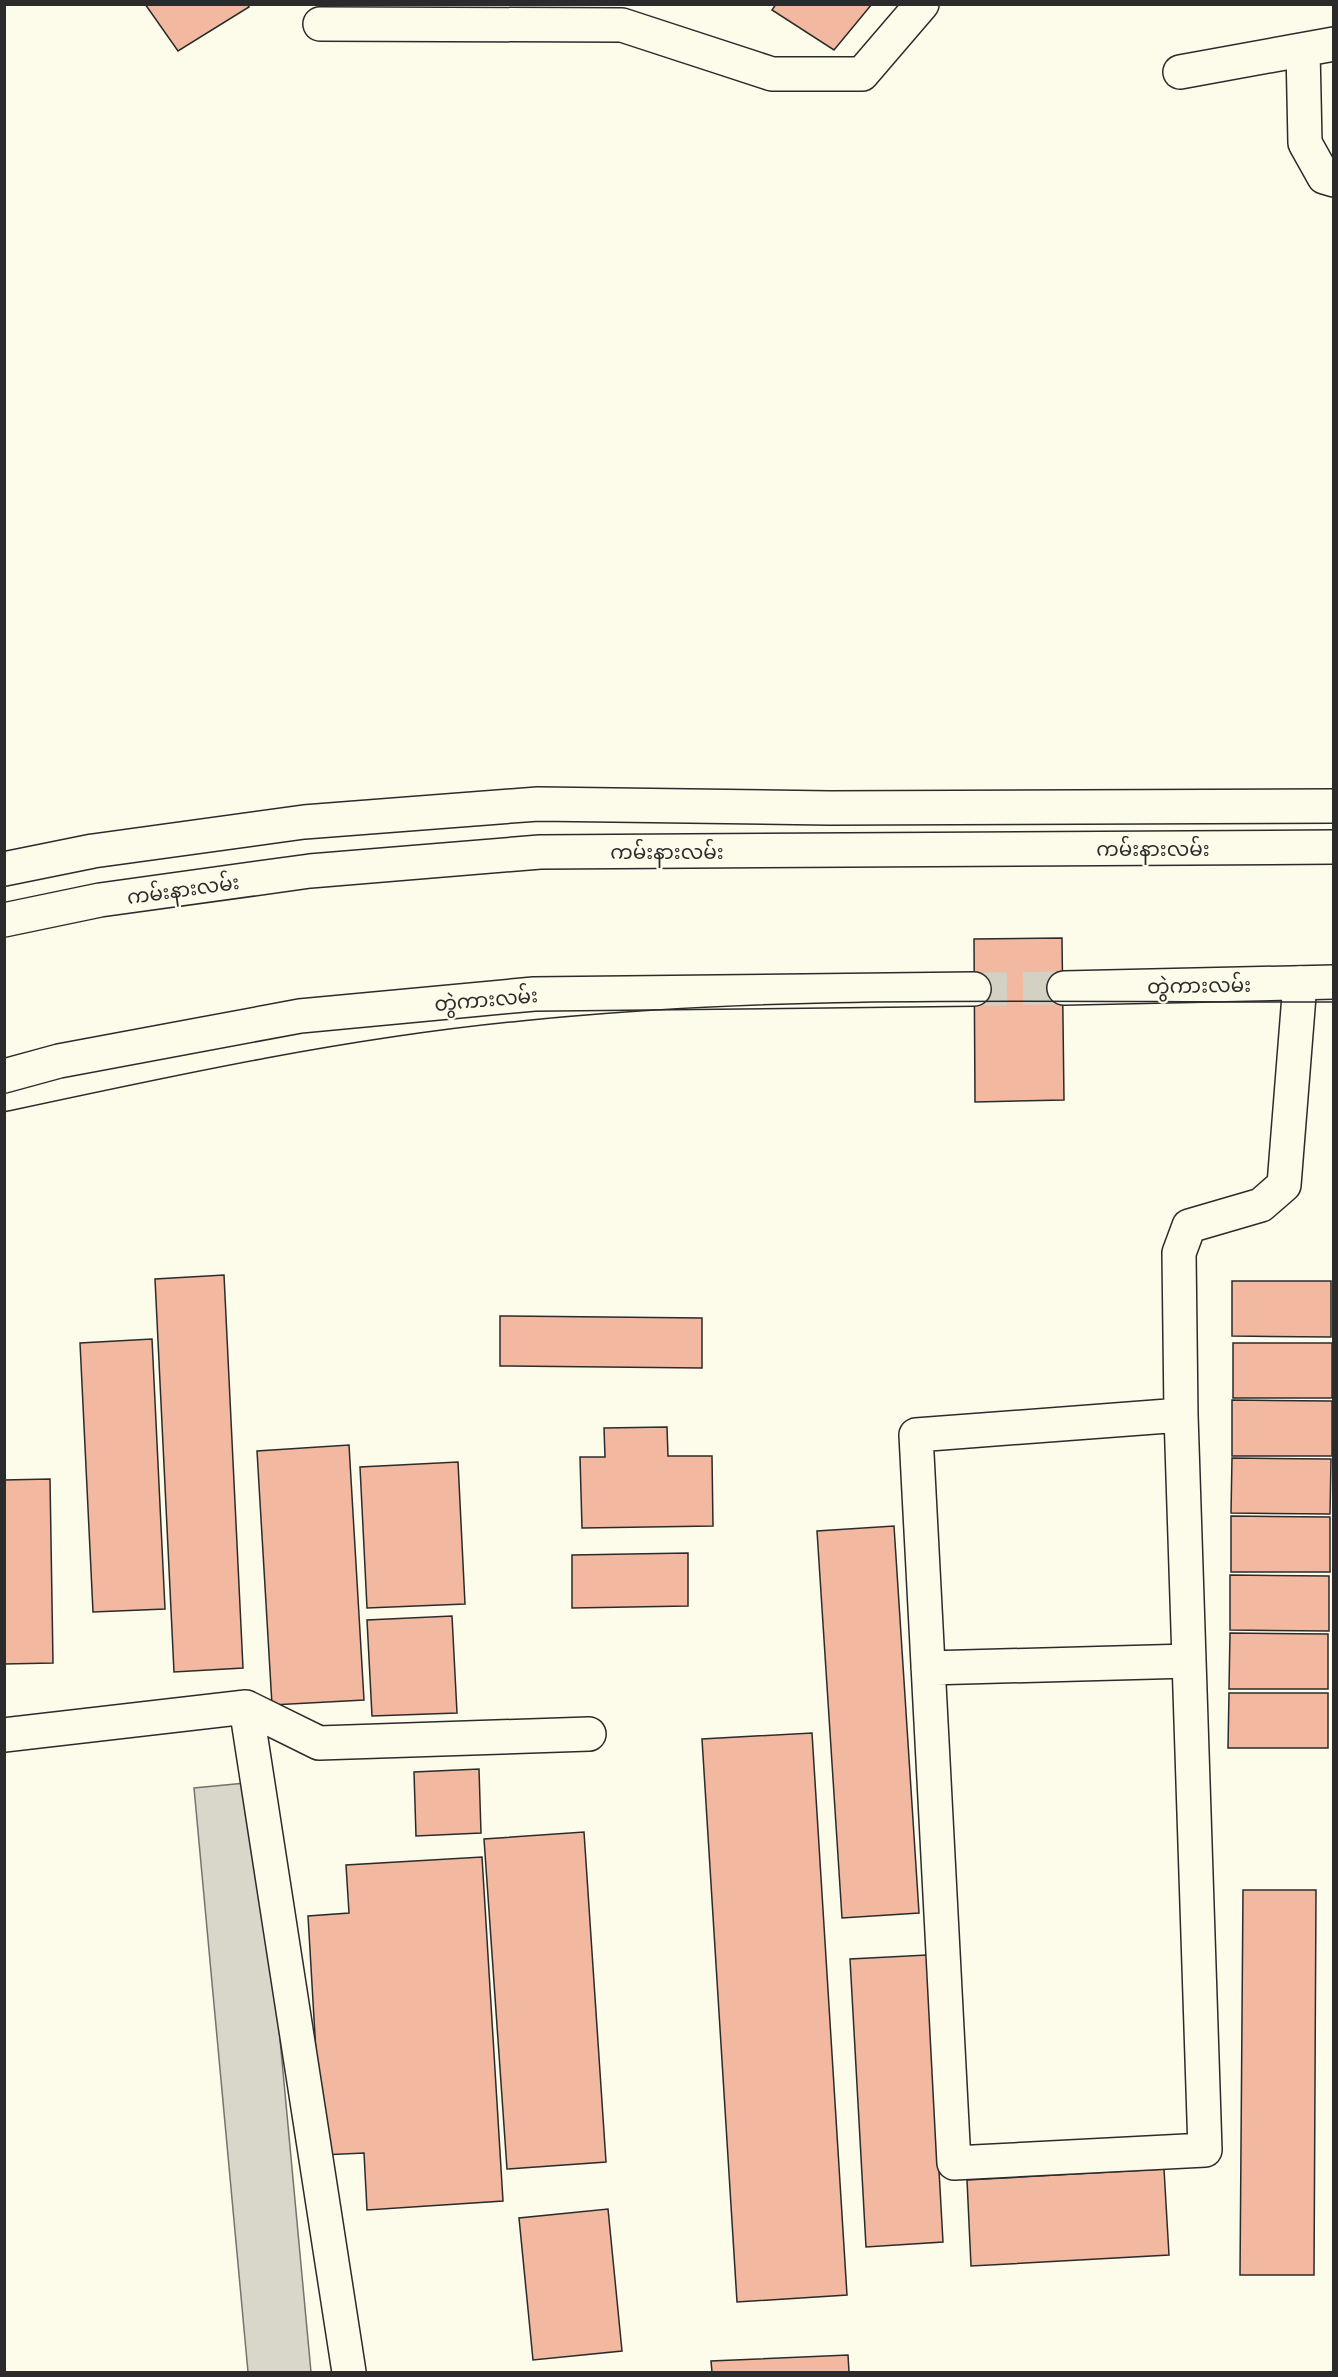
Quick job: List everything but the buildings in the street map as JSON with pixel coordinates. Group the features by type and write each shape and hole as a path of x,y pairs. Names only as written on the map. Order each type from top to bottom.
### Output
{"main road":[{"path":"320,24 622,25 772,74 862,74 922,4"},
{"path":"1180,72 1318,47 1305,143 1324,177 1334,180"},
{"name":"ကမ်းနားလမ်း","path":"4,869 93,851 304,822 537,804 1334,806"},
{"path":"1026,807 1026,849"},
{"name":"ကမ်းနားလမ်း","path":"4,920 100,900 310,871 540,852 1334,847"},
{"name":"တွဲကားလမ်း","path":"1064,988 1334,982"},
{"path":"1181,1415 916,1435 954,2163 1205,2150 1181,1415 1179,1252 1189,1226 1261,1205 1284,1185 1300,983"},
{"name":"တွဲကားလမ်း","path":"4,1076 59,1061 300,1016 522,995 974,989"},
{"path":"928,1668 1189,1661"},
{"path":"246,1707 349,2373"},
{"path":"4,1735 246,1707 319,1743 589,1734"}],"shaded area":[{"path":"256,1782 311,2372 248,2372 194,1788"}],"tunnel":[{"path":"974,989 1064,988"}],"tram line":[{"path":"4,1112 197,1071 391,1037 456,1028 622,1012 723,1006 927,1001 1334,1002"}]}
